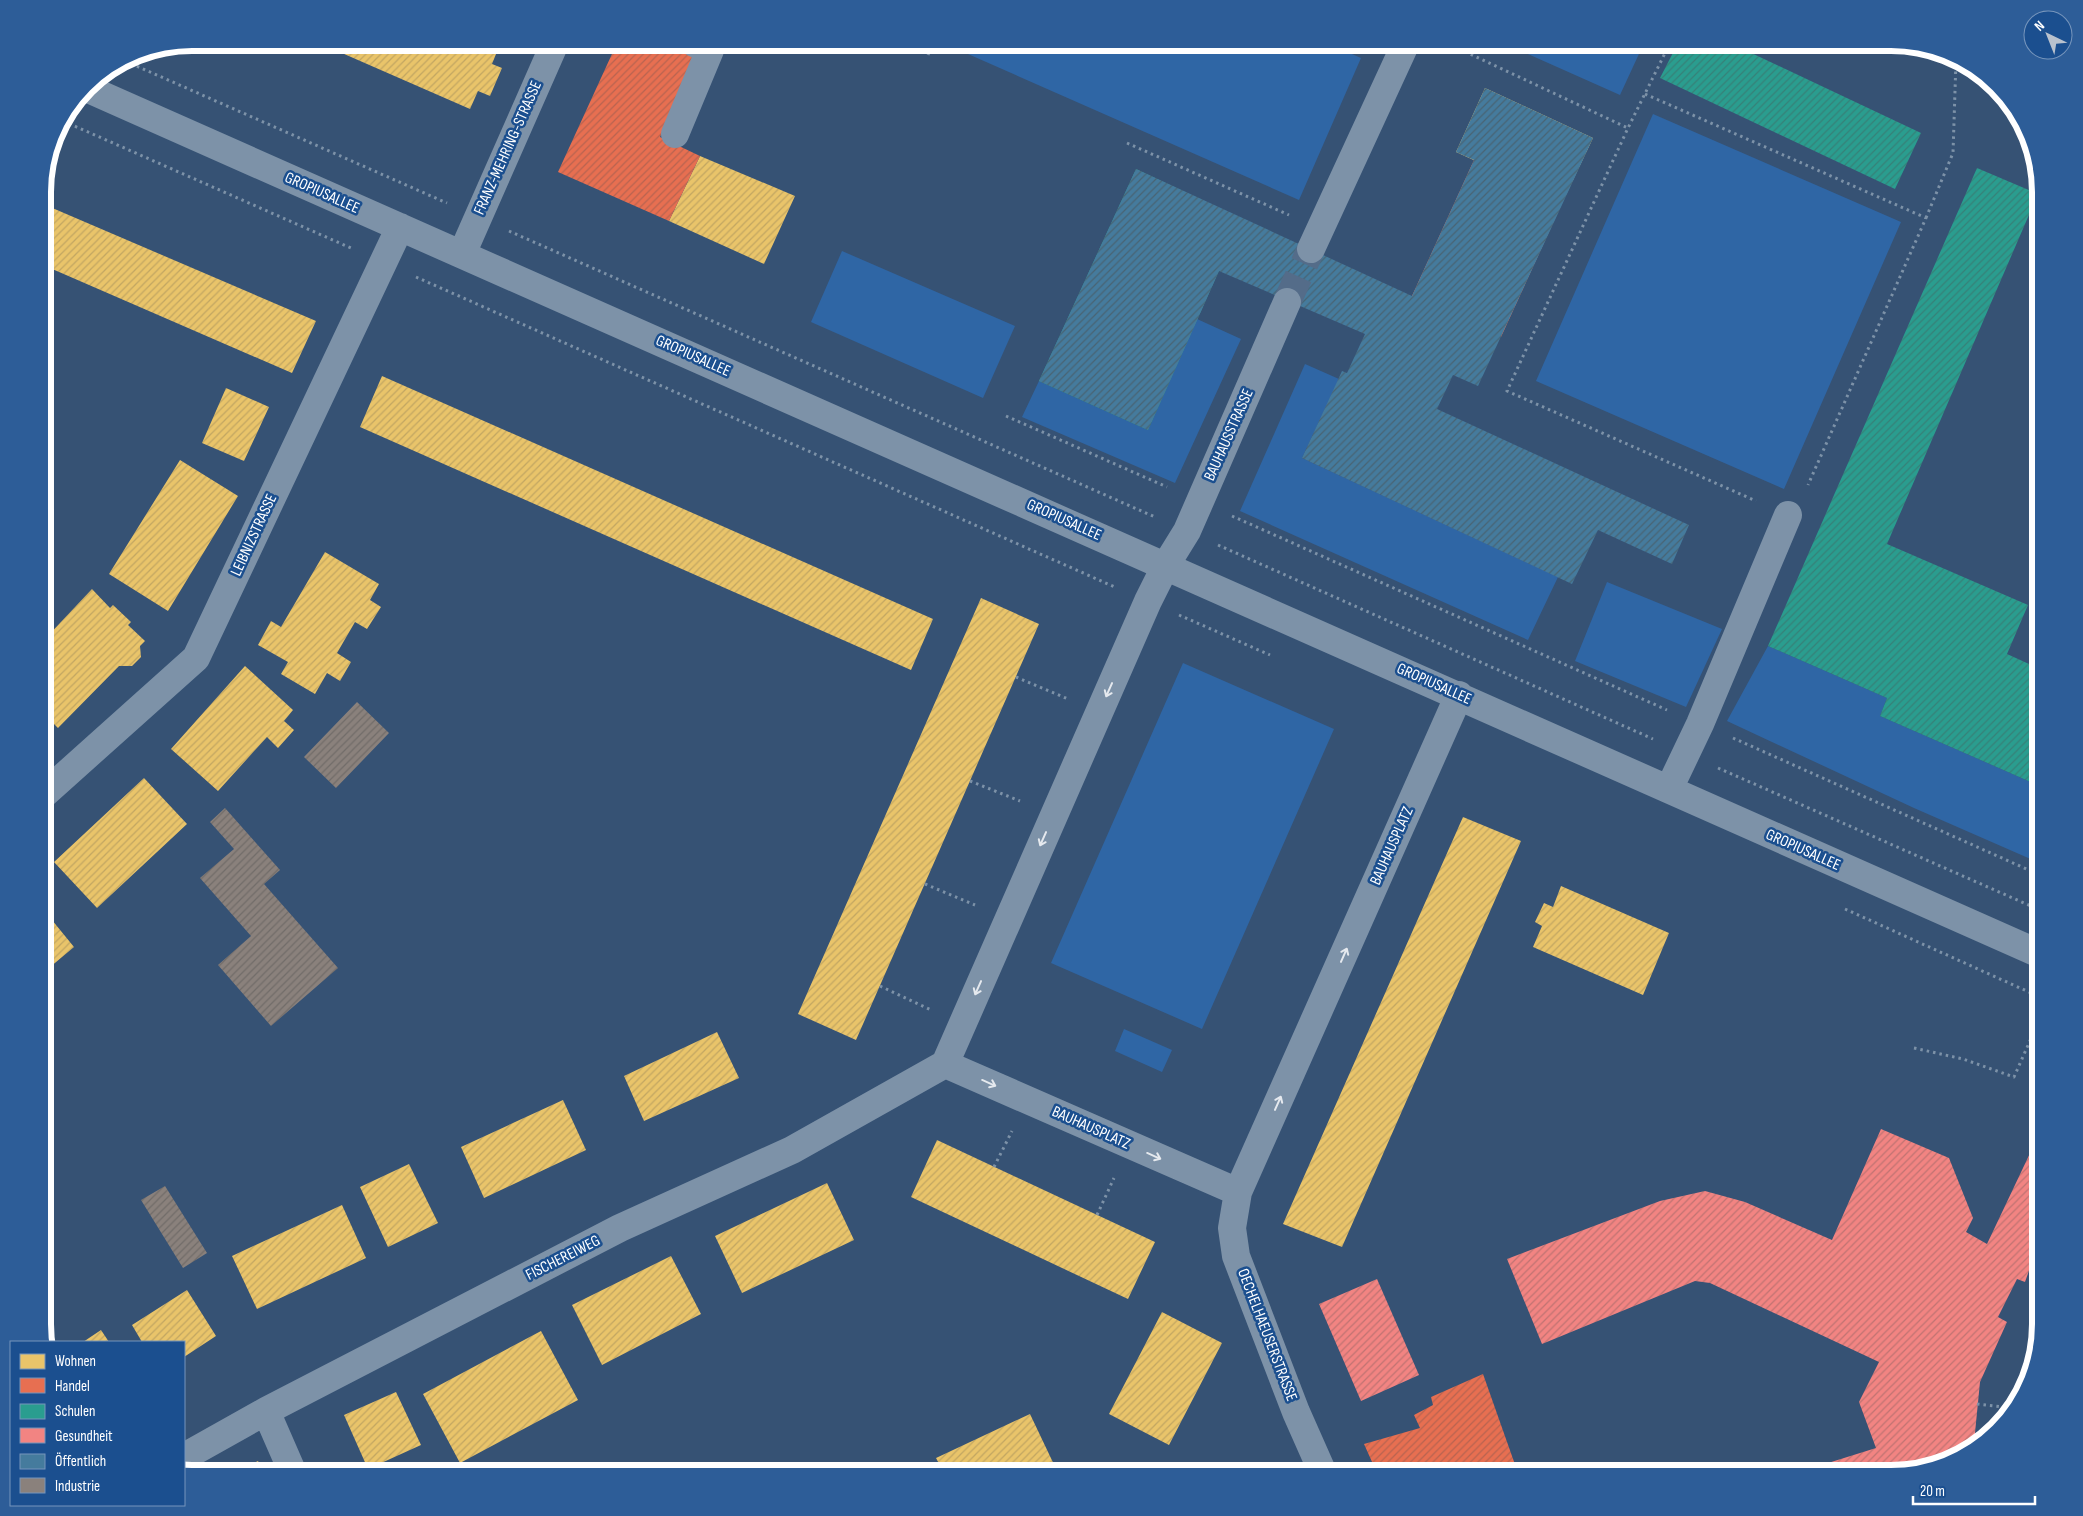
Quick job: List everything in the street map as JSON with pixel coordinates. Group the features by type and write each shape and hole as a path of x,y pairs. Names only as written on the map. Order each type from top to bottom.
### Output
{"street":[{"name":"FRANZ-MEHRING-STRASSE","path":"462,254 550,51"},
{"path":"675,134 710,51"},
{"path":"1315,239 1402,51"},
{"name":"GROPIUSALLEE","path":"94,92 2032,950"},
{"name":"LEIBNIZSTRASSE","path":"52,787 196,658 400,227"},
{"name":"BAUHAUSSTRASSE","path":"1166,565 1187,531 1287,302"},
{"path":"1669,789 1700,724 1788,515"},
{"path":"945,1064 1148,601 1166,565"},
{"name":"BAUHAUSPLATZ","path":"945,1064 1238,1192 1459,695"},
{"name":"FISCHEREIWEG","path":"185,1456 266,1411 620,1228 792,1150 945,1064"},
{"name":"OECHELHAEUSERSTRASSE","path":"1238,1192 1232,1228 1236,1256 1319,1465"},
{"path":"266,1411 289,1465"}],"path":[{"path":"928,55 930,51"},
{"path":"1464,51 1628,128"},
{"path":"1666,51 1507,391 1788,515 1802,499 1953,153 1956,68"},
{"path":"133,65 2032,906"},
{"path":"1644,94 1926,218"},
{"path":"69,124 1148,601"},
{"path":"1127,143 1315,239"},
{"path":"1006,416 2032,871"},
{"path":"1016,677 1072,701"},
{"path":"970,781 1027,804"},
{"path":"925,884 980,907"},
{"path":"880,986 934,1012"},
{"path":"1914,1048 1963,1059 2014,1077 2032,1036"},
{"path":"994,1167 1014,1127"},
{"path":"1097,1215 1116,1174"},
{"path":"1977,1404 2004,1407"}],"shaded area":[{"path":"961,51 1345,51 1361,58 1299,200"},
{"path":"1521,51 1640,51 1620,95"},
{"path":"1653,114 1901,222 1784,489 1536,381"},
{"path":"842,251 1015,326 983,398 811,322"},
{"path":"1197,319 1241,339 1175,483 1022,417 1039,381 1148,430"},
{"path":"1305,364 1339,379 1302,458 1558,577 1528,640 1240,511"},
{"path":"1607,582 1722,629 1686,707 1575,661"},
{"path":"1768,646 1887,698 1880,716 2032,782 2032,860 1914,808 1727,721"},
{"path":"1183,663 1334,729 1202,1029 1051,963"},
{"path":"1124,1029 1172,1050 1162,1072 1115,1051"}],"building: Wohnen":[{"path":"337,51 497,51 492,64 502,68 490,96 478,91 470,109"},
{"path":"1485,88 1593,138 1563,201 1456,152"},
{"path":"700,156 795,196 764,264 669,221"},
{"path":"52,208 316,321 292,373 52,269"},
{"path":"382,376 933,619 911,670 360,427"},
{"path":"226,388 269,407 244,461 202,443"},
{"path":"180,460 238,496 168,611 109,574"},
{"path":"325,552 379,584 370,600 381,607 367,629 355,622 337,653 351,662 340,681 327,673 315,694 281,674 288,662 258,645 271,621 281,627"},
{"path":"92,589 110,608 113,605 131,622 128,625 145,641 140,646 141,657 132,666 119,666 58,728 52,722 52,631"},
{"path":"981,598 1039,624 856,1040 798,1014"},
{"path":"245,666 293,710 284,721 294,730 278,748 267,737 218,791 171,749"},
{"path":"144,778 187,824 97,908 54,862"},
{"path":"1463,817 1521,841 1342,1247 1283,1224"},
{"path":"1561,886 1669,933 1643,995 1533,947 1542,926 1535,922 1544,903 1553,907"},
{"path":"52,920 74,947 52,965"},
{"path":"717,1032 739,1078 644,1121 624,1076"},
{"path":"563,1100 586,1150 484,1198 461,1147"},
{"path":"937,1140 1155,1242 1128,1299 911,1197"},
{"path":"409,1164 438,1223 388,1247 360,1187"},
{"path":"827,1183 854,1240 742,1293 715,1236"},
{"path":"342,1205 366,1258 257,1309 232,1256"},
{"path":"671,1256 701,1314 602,1365 572,1305"},
{"path":"187,1290 216,1336 185,1356 185,1341 141,1341 132,1325"},
{"path":"1162,1312 1222,1343 1169,1445 1109,1414"},
{"path":"101,1330 108,1341 84,1341"},
{"path":"541,1331 578,1400 460,1463 423,1394"},
{"path":"396,1392 421,1445 377,1465 366,1465 344,1415"},
{"path":"1030,1414 1054,1465 940,1465 936,1458"},
{"path":"258,1461 260,1465 249,1465"}],"building: Handel":[{"path":"613,51 681,51 696,58 660,137 700,156 669,221 558,172"},
{"path":"1474,160 1563,201 1501,337 1412,296"},
{"path":"1483,1374 1515,1465 1373,1465 1364,1444 1420,1428 1414,1415 1433,1405 1431,1397"}],"building: Schulen":[{"path":"1674,51 1747,51 1921,133 1895,189 1660,78"},
{"path":"1977,168 2032,191 2032,208 1887,544 2028,605 2007,654 2032,665 2032,782 1880,716 1887,698 1768,646"},
{"path":"1136,169 1242,219 1148,430 1039,381"}],"building: Gesundheit":[{"path":"1881,1129 1949,1158 1973,1218 1966,1232 1987,1244 2032,1149 2032,1266 2025,1282 2017,1279 1998,1317 2007,1322 1980,1382 1976,1436 1969,1441 1936,1457 1909,1464 1822,1465 1876,1448 1859,1402 1879,1362 1710,1283 1695,1281 1542,1344 1507,1259 1660,1201 1705,1191 1745,1202 1832,1240"},
{"path":"1377,1279 1419,1375 1361,1401 1319,1304"}],"building: Öffentlich":[{"path":"1485,88 1593,138 1478,386 1453,375 1437,409 1689,525 1672,564 1598,530 1572,584 1302,458 1342,371 1347,373 1365,334 1219,271 1148,430 1039,381 1136,169 1412,296 1474,160 1456,152"}],"building: Industrie":[{"path":"357,702 389,733 336,788 304,757"},
{"path":"225,808 280,870 264,884 338,968 271,1026 218,965 251,936 200,878 234,849 210,822"},
{"path":"165,1186 207,1253 183,1268 141,1200"}],"tunnel":[{"path":"1287,302 1311,249"}]}
